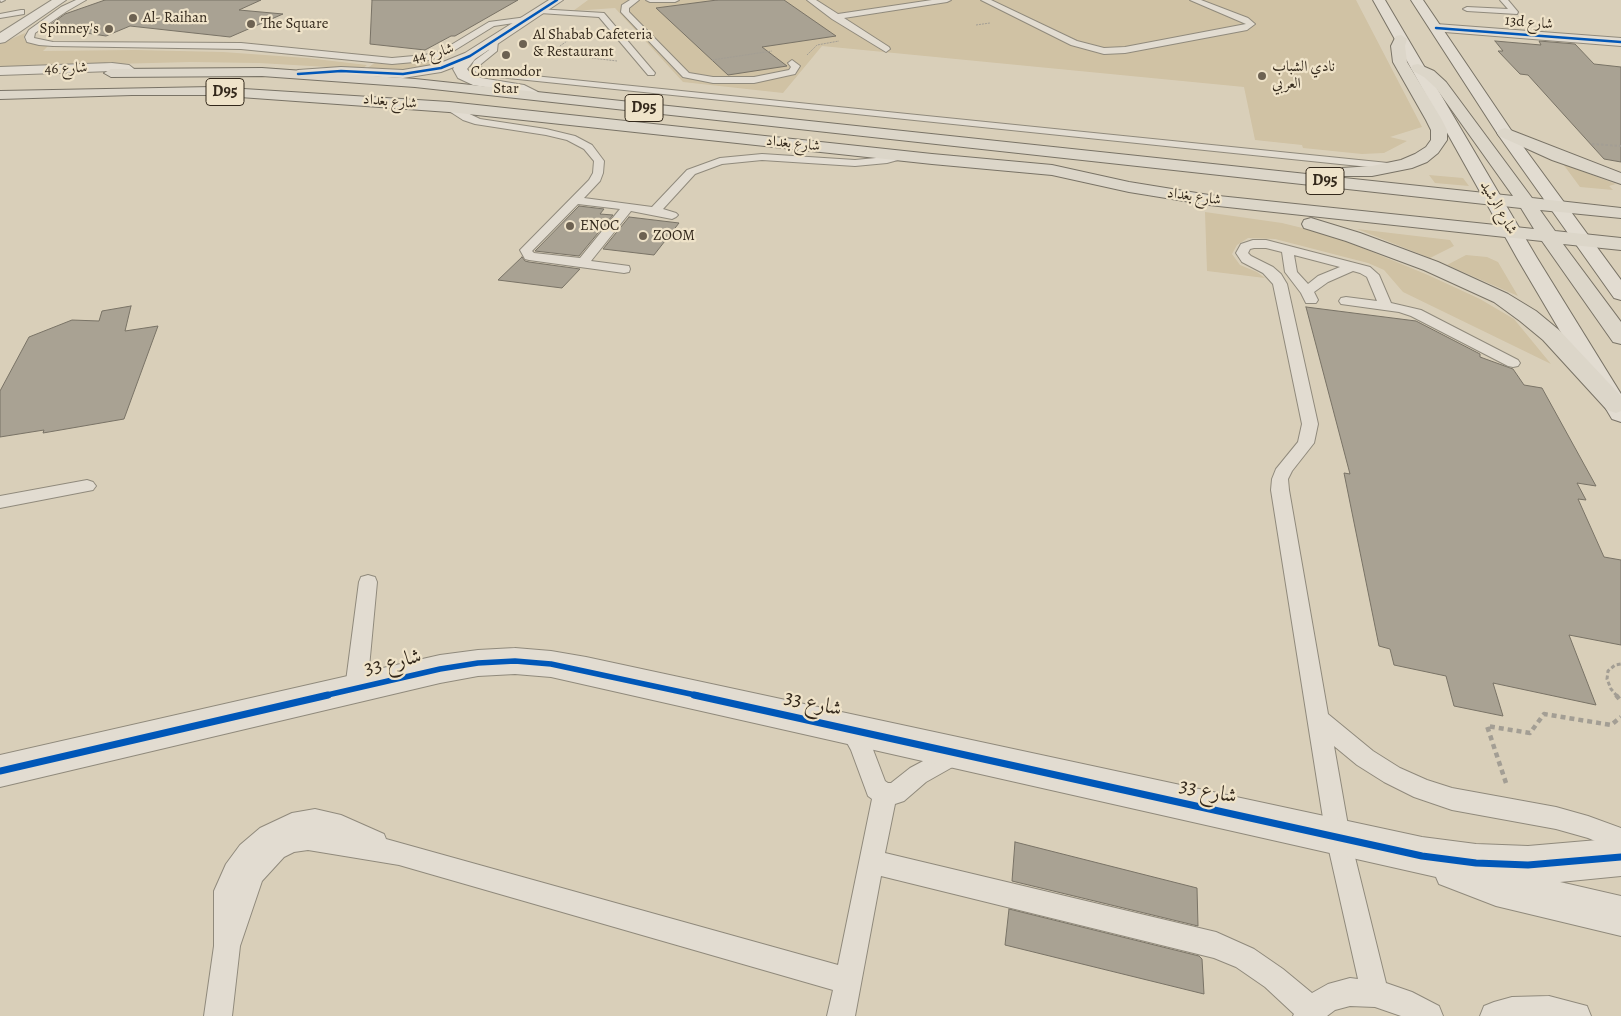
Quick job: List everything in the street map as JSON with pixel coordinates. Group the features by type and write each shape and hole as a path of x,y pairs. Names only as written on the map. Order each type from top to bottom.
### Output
{"main road":[{"path":"1156,162 1348,172 1398,167 1421,158 1432,150 1439,140 1439,130 1400,62 1398,46 1401,39"},
{"path":"1418,68 1436,80 1527,203 1537,220 1621,338"},
{"name":"شارع بغداد","path":"0,78 198,71 298,74 533,95 1558,207"},
{"name":"شارع بغداد","path":"0,95 132,90 212,91 290,94 449,107 901,156 1052,170 1129,187 1210,200 1508,225 1549,237 1582,240"},
{"path":"630,106 733,109 771,102"},
{"path":"1505,133 1551,153 1621,179"},
{"path":"1052,170 1508,225 1537,220 1621,229"},
{"path":"1210,200 1274,214 1353,237 1431,266 1501,298 1528,316 1551,336 1618,410"},
{"name":"D95","path":"1558,207 1621,213"},
{"name":"D95","path":"1582,240 1621,244"}],"street":[{"path":"0,25 42,0"},
{"path":"0,39 60,0"},
{"name":"شارع الرشيد","path":"1379,0 1493,200 1618,410"},
{"path":"1417,0 1505,133 1621,294"},
{"name":"شارع 44","path":"298,74 341,71 413,74 441,68 470,56 494,41 526,19 539,5 556,1"},
{"name":"13d شارع","path":"1436,28 1482,28 1621,42"},
{"name":"شارع 44","path":"470,56 460,69 467,78 478,82 519,88 533,95"},
{"name":"شارع 46","path":"0,71 112,67 124,68 131,72"},
{"name":"شارع 33","path":"0,771 440,669 478,663 516,661 586,671 1422,856 1476,863 1528,865 1578,862 1621,856"},
{"name":"شارع 33","path":"1422,856 1496,886 1621,916"}],"lane":[{"path":"82,0 64,9 32,32 29,35 30,40 53,44 241,46 392,61 420,59 444,53 492,24 526,19"},
{"path":"636,0 626,7 625,12 686,75 713,80 747,80 792,72 794,64"},
{"path":"650,0 676,0"},
{"path":"811,0 886,49"},
{"path":"835,17 947,0"},
{"path":"985,0 1074,44 1104,51 1125,50 1228,32 1246,28 1251,24 1194,0"},
{"path":"1460,0 1473,17"},
{"path":"1467,9 1514,12 1504,0"},
{"path":"539,5 601,15 651,73"},
{"path":"0,16 21,12"},
{"path":"494,41 492,51 476,64 475,67 482,73 1398,167"},
{"path":"449,107 456,113 478,122 559,134 588,147 599,161 598,173 594,181 526,250 526,254 534,258 624,269"},
{"path":"652,210 657,208 691,172 720,161 762,157 855,163 879,161 901,156"},
{"path":"576,200 652,210 672,215"},
{"path":"580,263 584,261 627,208"},
{"path":"1375,993 1338,837 1280,490 1280,479 1284,469 1306,443 1310,424 1280,284 1276,277 1268,270 1246,259 1242,253 1245,247 1253,244 1266,244 1354,266 1373,275 1386,306"},
{"path":"1288,250 1288,260 1292,272 1309,296 1324,279 1354,266"},
{"path":"1346,301 1386,306 1416,313 1513,363"},
{"path":"0,502 87,486"},
{"path":"356,689 368,582"},
{"path":"1318,719 1365,758 1392,775 1422,789 1452,799 1556,818 1588,827 1621,840"},
{"path":"851,730 864,755 876,788 885,794 896,793 918,775 956,753"},
{"path":"841,1016 885,794"},
{"path":"218,1016 227,946 252,874 275,849 292,841 308,838 399,853 848,981"},
{"path":"872,862 1216,945 1245,958 1274,978 1309,1013 1328,998 1350,992 1375,993 1402,1002 1429,1016"},
{"path":"1494,1016 1512,1011 1549,1010 1577,1016"}],"path":[{"path":"607,22 581,30 560,46 558,50 566,55 642,64"},
{"path":"794,64 817,45 867,37"},
{"path":"710,61 772,51"},
{"path":"1621,664 1615,665 1608,671 1607,679 1621,701"},
{"path":"1515,811 1487,726 1530,733 1544,714 1611,725 1621,717"}],"shaded area":[{"name":"نادي الشباب العربي","path":"588,0 1356,0 1422,127 1390,137 1407,141 1384,153 1362,154 1303,148 1302,145 1255,140 1244,87 822,46 783,93 683,82 615,8 573,11"},
{"path":"25,33 24,39 27,42 48,46 43,51 135,50 223,52 307,58 367,65 362,69 259,63 190,62 0,67 0,44"},
{"path":"427,59 447,63 406,71 366,69 376,62"},
{"path":"1563,164 1616,184 1609,186 1613,190 1580,187"},
{"path":"1429,175 1463,178 1469,186 1435,183"},
{"path":"1205,212 1282,223 1331,235 1428,275 1480,299 1514,319 1551,364 1403,292 1384,270 1368,263 1275,239 1248,238 1237,245 1232,254 1240,265 1257,272 1265,278 1207,271"},
{"path":"1357,229 1450,240 1454,246 1430,258"},
{"path":"1466,255 1487,257 1498,262 1518,296 1447,265"}],"building":[{"path":"105,0 261,0 239,10 283,14 230,37 130,26 106,36 47,27 65,14"},
{"path":"372,0 518,0 455,36 451,36 425,50 370,44"},
{"path":"717,0 784,0 836,36 762,47 787,66 728,75 656,8"},
{"path":"1495,41 1541,45 1539,41 1575,44 1594,64 1621,67 1621,162 1604,159 1528,75 1520,74 1498,51 1503,51"},
{"path":"579,206 604,209 600,214 613,215 579,256 535,251"},
{"name":"ZOOM","path":"629,217 679,223 654,255 603,249"},
{"path":"522,257 525,261 529,262 580,269 562,288 498,280"},
{"path":"131,306 125,331 158,326 124,419 43,433 44,430 0,437 0,391 29,337 72,320 99,321 102,311"},
{"path":"1306,307 1416,321 1480,354 1480,357 1513,369 1524,385 1542,388 1596,486 1577,483 1586,500 1578,499 1604,557 1621,560 1621,645 1569,635 1596,705 1493,683 1503,716 1454,706 1446,676 1394,665 1390,649 1379,646 1344,473 1350,474"},
{"path":"1015,842 1197,888 1198,926 1012,881"},
{"path":"1009,909 1199,956 1202,959 1204,994 1005,945"}],"cycle path":[{"path":"298,74 341,71 403,74 441,68 470,56 557,0"},
{"path":"1436,28 1621,42"},
{"path":"0,771 440,669 478,663 515,661 551,664 586,671 1422,856 1476,863 1528,865 1621,857"}],"place":[{"name":"Al- Raihan","path":"133,18"},
{"name":"The Square","path":"251,24"},
{"name":"Spinney's","path":"109,29"},
{"name":"Al Shabab Cafeteria & Restaurant","path":"523,44"},
{"name":"Commodor Star","path":"506,55"},
{"name":"نادي الشباب العربي","path":"1262,76"},
{"name":"ENOC","path":"570,226"},
{"name":"ZOOM","path":"643,236"}]}
